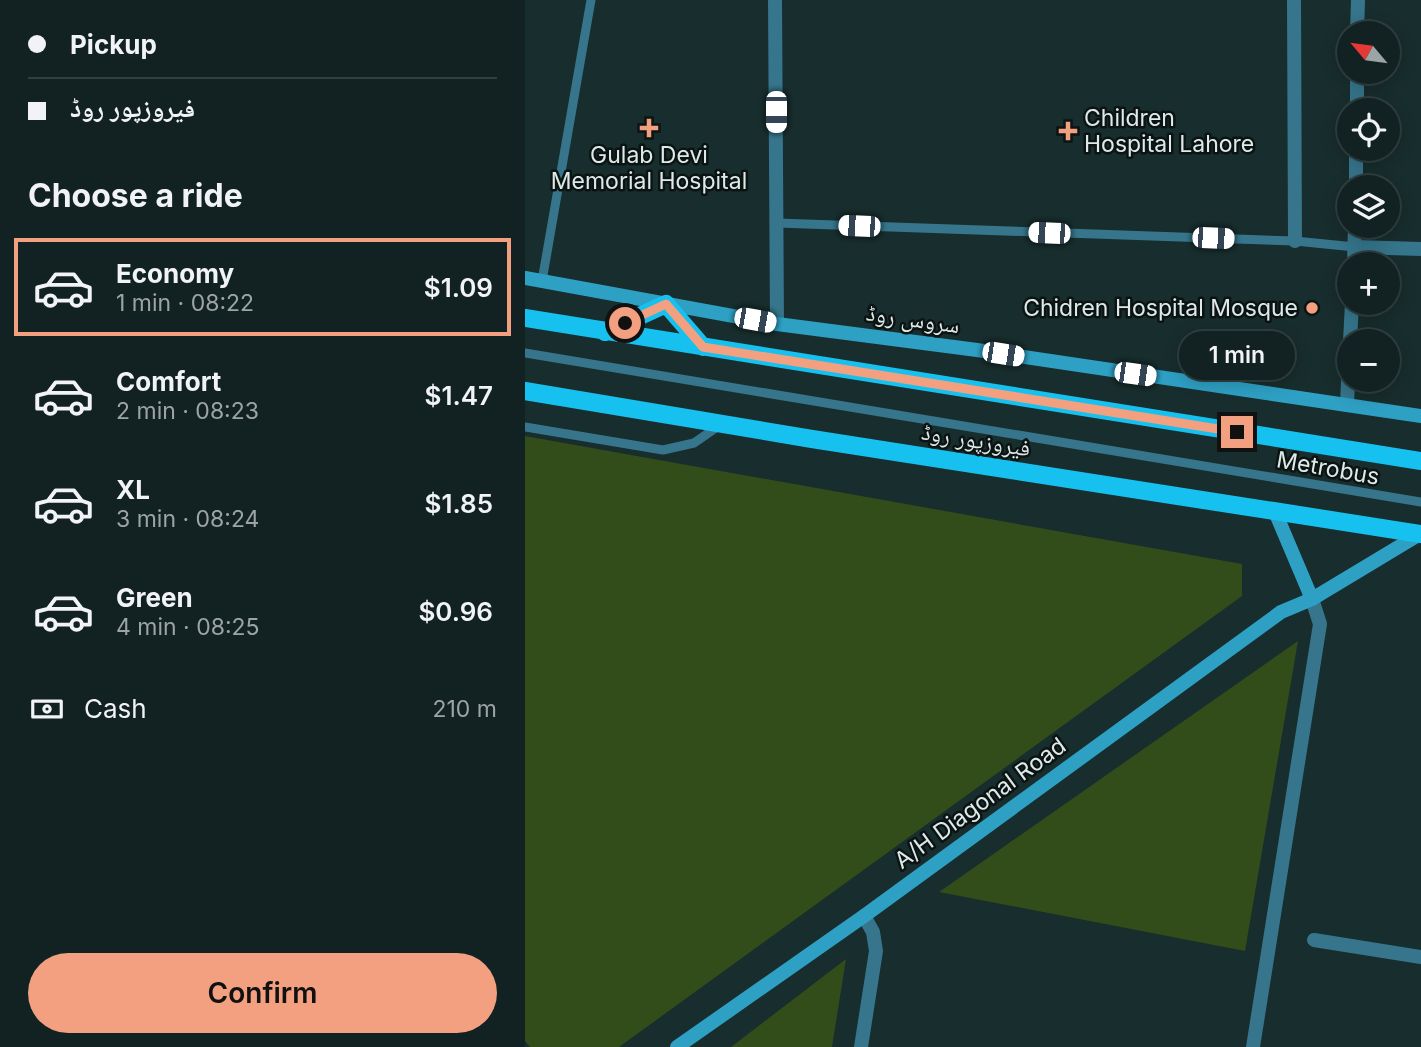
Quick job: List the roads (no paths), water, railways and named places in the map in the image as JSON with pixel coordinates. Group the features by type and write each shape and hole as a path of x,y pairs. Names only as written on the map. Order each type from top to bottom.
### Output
{"main road":[{"path":"605,332 666,304 703,347"},
{"path":"525,318 1421,461"},
{"name":"فیروزپور روڈ","path":"525,390 1276,514 1420,534"}],"street":[{"path":"775,0 777,324"},
{"path":"1294,0 1294,241"},
{"path":"1357,21 1358,0"},
{"path":"1355,238 1355,252"},
{"path":"1355,247 1421,249"},
{"name":"سروس روڈ","path":"525,278 777,324 1421,416"},
{"path":"1347,405 1348,392"},
{"path":"1253,1047 1320,624 1276,514"},
{"name":"A/H Diagonal Road","path":"677,1047 864,916 1281,612 1312,599 1420,534"},
{"path":"861,1047 876,951 873,932 864,916"},
{"path":"1314,940 1421,957"}],"lane":[{"path":"542,281 591,0"},
{"path":"777,223 1294,241 1355,247"},
{"name":"Metrobus","path":"525,353 1421,502"},
{"path":"525,427 663,450 694,443 721,424"}],"place":[{"name":"Gulab Devi Memorial Hospital","path":"649,128"},
{"name":"Children Hospital Lahore","path":"1068,131"},
{"name":"Chidren Hospital Mosque","path":"1312,308"}]}
